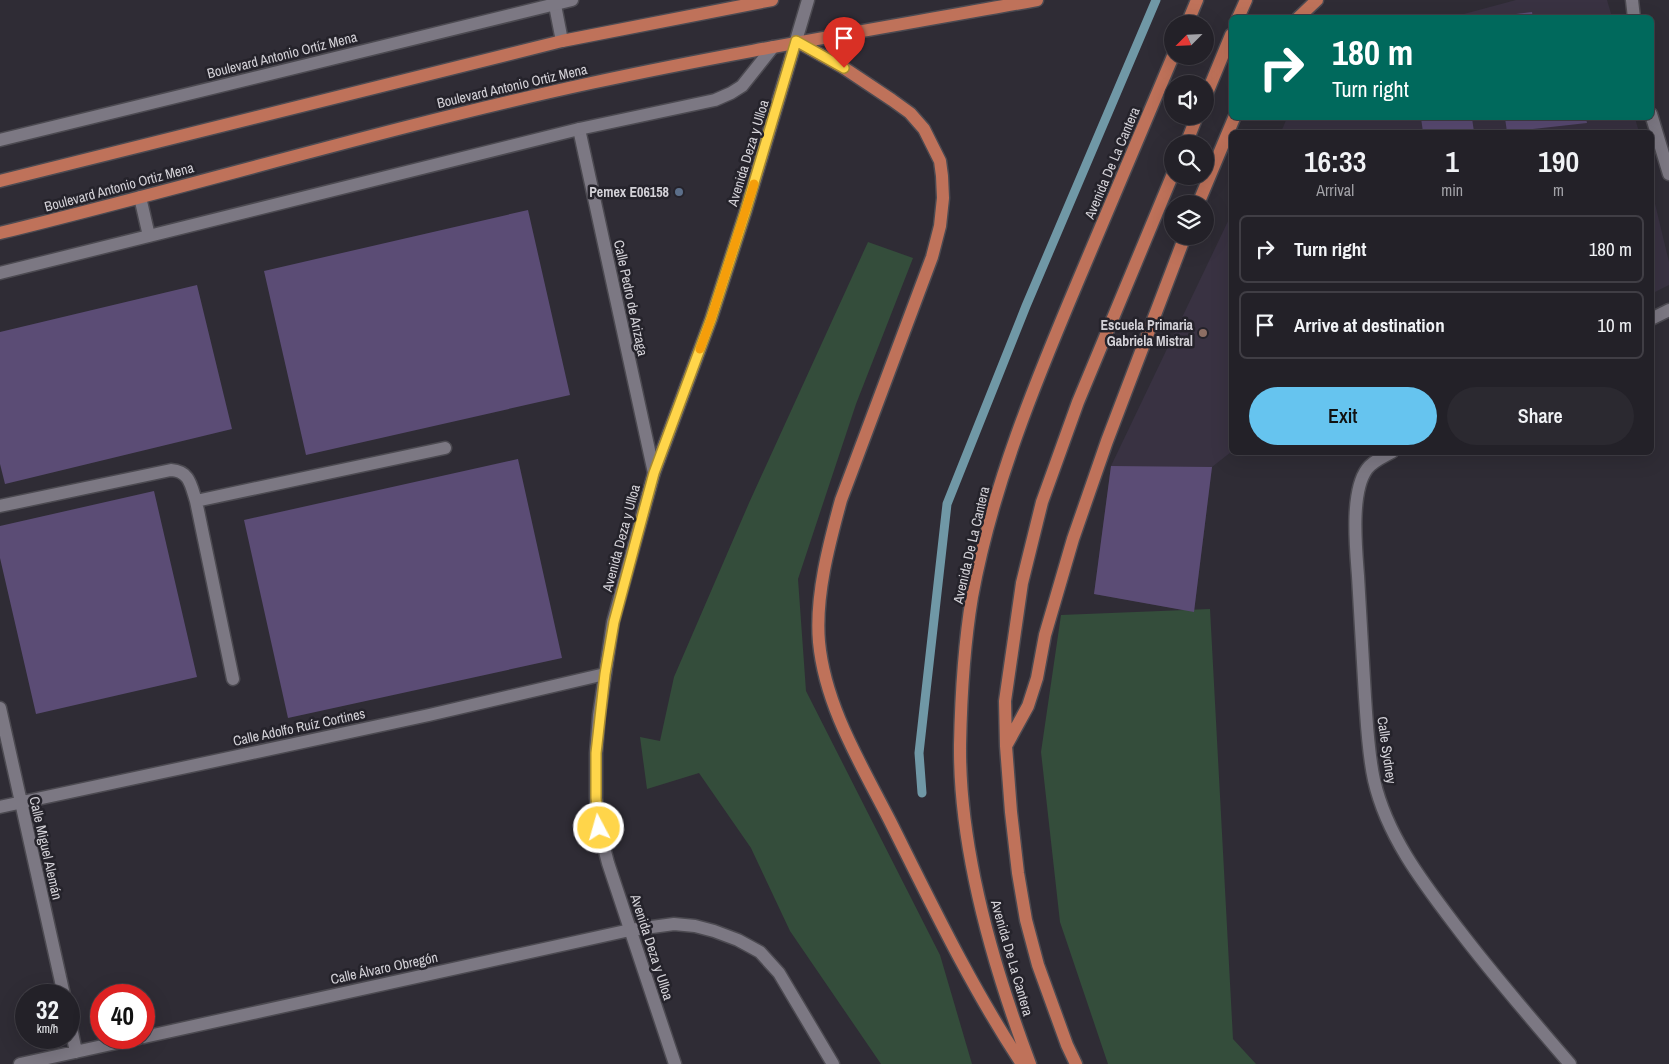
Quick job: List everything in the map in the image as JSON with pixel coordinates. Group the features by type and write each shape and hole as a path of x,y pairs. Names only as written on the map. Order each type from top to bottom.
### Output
{"main road":[{"path":"0,180 562,41 772,0"},
{"name":"Boulevard Antonio Ortiz Mena","path":"0,233 443,117 591,83 796,41 1038,0"},
{"path":"1191,15 1197,0"},
{"path":"1239,15 1246,0"},
{"path":"1301,15 1317,0"},
{"path":"1214,76 1229,40"},
{"path":"796,41 844,68 910,113 924,129 940,160 943,198 940,226 932,258 841,500 830,540 824,573 819,611 819,641 823,668 834,703 848,737 938,920 980,996 1022,1064"},
{"name":"Avenida De La Cantera","path":"1030,1064 1012,1016 992,945 975,879 964,814 960,746 964,666 972,597 995,501 1040,372 1169,65"},
{"path":"1202,195 1233,120"},
{"name":"Avenida De La Cantera","path":"1076,1064 1067,1045 1038,965 1026,920 1010,812 1005,701 1022,583 1042,502 1078,402 1168,185"},
{"path":"1006,746 1028,706 1037,678 1045,635 1073,539 1143,345 1182,245"}],"street":[{"name":"Boulevard Antonio Ortíz Mena","path":"0,140 554,2 572,0"},
{"name":"Avenida Deza y Ulloa","path":"675,1064 608,863 599,828 596,753 605,674 614,622 654,473 711,319 748,204 808,0"},
{"path":"1632,0 1634,15"},
{"path":"554,2 562,41"},
{"path":"0,273 579,129 715,100 742,86 772,47"},
{"path":"1653,120 1669,174"},
{"name":"Calle Pedro de Arizaga","path":"579,129 654,473"},
{"path":"140,197 149,236"},
{"path":"1654,318 1669,310"},
{"path":"196,501 446,448"},
{"name":"Calle Sydney","path":"1387,455 1367,468 1360,481 1356,499 1356,540 1368,738 1374,780 1383,812 1404,854 1429,891 1494,975 1570,1064"},
{"path":"0,506 171,470 183,472 188,477 196,501 233,679"},
{"name":"Calle Adolfo Ruíz Cortines","path":"0,807 429,715 605,674"},
{"name":"Calle Miguel Alemán","path":"0,708 62,984"},
{"name":"Calle Álvaro Obregón","path":"155,1034 630,930 674,924 695,926 714,931 738,940 760,952 779,973 833,1064"},
{"path":"20,1064 90,1049"}],"shaded area":[{"path":"1516,0 1607,0 1611,15 1460,15"},
{"path":"1286,120 1636,120 1638,130 1282,130"},
{"path":"1654,200 1669,262 1669,285 1654,292"},
{"name":"Escuela Primaria Gabriela Mistral","path":"1229,219 1229,454 1212,467 1194,612 1094,594 1111,466"}],"green space":[{"path":"868,242 913,258 856,404 798,579 806,691 940,955 972,1064 881,1064 790,931 751,848 699,773 647,789 640,737 660,741 674,677 749,503"},
{"path":"1210,609 1233,1039 1256,1064 1108,1064 1060,922 1041,752 1061,615"}],"building":[{"path":"1532,12 1532,15 1508,15"},
{"path":"1421,120 1472,120 1474,130 1423,130"},
{"path":"1505,120 1586,120 1587,123 1525,130 1507,130"},
{"path":"528,210 570,395 306,455 264,271"},
{"path":"197,285 232,429 5,484 0,464 0,332"},
{"path":"518,459 562,658 288,718 244,520"},
{"path":"1111,466 1212,467 1194,612 1094,594"},
{"path":"154,491 197,677 36,714 0,558 0,526"}],"waterway":[{"path":"922,793 919,753 947,504 1026,306 1156,0"}],"slow traffic":[{"path":"700,349 754,184"}],"place":[{"name":"Pemex E06158","path":"679,192"},
{"name":"Escuela Primaria Gabriela Mistral","path":"1203,333"}],"route":[{"path":"599,828 596,798 596,753 605,674 614,622 654,473 711,319 745,213 796,41 844,68"}]}
